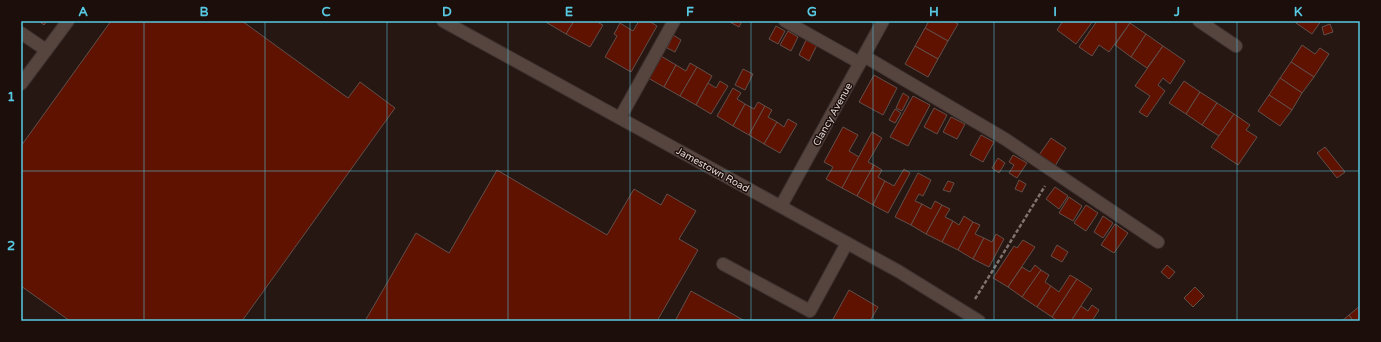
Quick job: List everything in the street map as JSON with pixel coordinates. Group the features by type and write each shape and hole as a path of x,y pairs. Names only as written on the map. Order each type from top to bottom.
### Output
{"street":[{"path":"21,84 68,21"},
{"name":"Jamestown Road","path":"443,21 898,271 979,321"},
{"path":"620,118 674,21"},
{"path":"785,21 862,60 1005,139 1158,242"},
{"name":"Clancy Avenue","path":"781,206 883,21"},
{"path":"1199,21 1236,46"},
{"path":"21,33 46,50"},
{"path":"724,264 810,311 847,243"}],"path":[{"path":"966,313 1054,172"}],"building":[{"path":"39,21 47,21 44,25"},
{"path":"111,21 242,21 348,98 360,82 395,108 242,321 70,321 21,286 21,146"},
{"path":"544,21 574,21 566,34"},
{"path":"574,21 600,21 599,23 603,25 590,47 566,34"},
{"path":"639,21 649,21 657,26 631,72 605,57 617,36 614,34 620,23 633,31"},
{"path":"728,21 742,21 739,27"},
{"path":"929,21 953,21 958,24 948,41 925,28"},
{"path":"1063,21 1093,21 1076,44 1057,30"},
{"path":"1097,21 1127,21 1130,23 1109,52 1099,45 1092,56 1079,47"},
{"path":"1297,21 1321,21 1312,34 1296,23"},
{"path":"1130,23 1146,34 1131,57 1115,45"},
{"path":"1330,24 1333,32 1324,35 1322,27"},
{"path":"776,26 785,31 778,44 769,39"},
{"path":"925,28 948,41 938,59 915,46"},
{"path":"788,31 798,37 791,51 780,45"},
{"path":"1146,34 1163,46 1147,68 1131,57"},
{"path":"673,35 681,40 675,52 667,48"},
{"path":"806,40 817,45 809,61 799,55"},
{"path":"1302,45 1315,54 1320,48 1329,54 1314,77 1291,62"},
{"path":"915,46 938,59 928,77 905,64"},
{"path":"1163,46 1185,61 1170,84 1163,78 1158,85 1165,91 1147,117 1139,112 1150,96 1135,86"},
{"path":"661,56 676,65 664,87 648,78"},
{"path":"1291,62 1314,77 1302,93 1280,78"},
{"path":"690,63 697,67 680,96 664,87 676,65 686,71"},
{"path":"697,67 712,76 696,105 680,96"},
{"path":"743,69 753,74 745,90 735,85"},
{"path":"874,75 897,88 883,115 859,102"},
{"path":"1280,78 1302,93 1292,110 1269,95"},
{"path":"720,81 728,86 711,114 696,105 708,83 716,88"},
{"path":"1184,81 1200,92 1186,114 1169,103"},
{"path":"733,88 741,93 737,99 745,104 733,126 717,116"},
{"path":"1200,92 1217,103 1202,125 1186,114"},
{"path":"903,93 909,97 902,111 896,108"},
{"path":"1269,95 1292,110 1280,126 1258,111"},
{"path":"913,96 930,105 908,146 890,137"},
{"path":"758,102 765,106 749,135 733,126 745,104 754,109"},
{"path":"1217,103 1234,114 1219,136 1202,125"},
{"path":"765,106 772,110 768,117 777,122 764,144 749,135"},
{"path":"934,108 947,115 937,134 924,127"},
{"path":"895,109 901,113 895,123 889,120"},
{"path":"1234,114 1250,125 1246,130 1257,137 1238,165 1211,147"},
{"path":"951,117 965,124 957,139 943,132"},
{"path":"788,119 797,124 780,153 764,144 777,122 784,127"},
{"path":"843,127 858,135 849,151 859,157 842,188 826,179 833,167 824,162"},
{"path":"872,132 882,138 868,162 874,165 857,196 842,188"},
{"path":"981,135 994,142 983,162 970,155"},
{"path":"1051,138 1066,148 1055,166 1039,155"},
{"path":"1325,147 1345,172 1337,178 1317,153"},
{"path":"1013,155 1027,163 1017,178 1009,173 1014,165 1009,162"},
{"path":"998,158 1005,163 999,173 992,168"},
{"path":"874,165 882,170 878,177 885,181 873,205 857,196"},
{"path":"904,169 910,173 888,213 873,205 885,181 894,186"},
{"path":"497,170 607,235 634,189 661,205 667,194 696,211 679,239 698,250 657,321 365,321 416,233 449,253"},
{"path":"918,173 931,180 923,196 919,194 915,201 922,204 911,225 895,217"},
{"path":"1019,180 1026,184 1022,192 1015,189"},
{"path":"948,181 954,183 950,192 943,190"},
{"path":"1055,187 1068,196 1059,209 1046,199"},
{"path":"1069,197 1082,206 1073,221 1059,213"},
{"path":"935,201 942,205 926,234 911,225 922,204 931,209"},
{"path":"942,205 950,209 945,217 953,221 942,242 926,234"},
{"path":"1086,205 1098,213 1086,231 1074,223"},
{"path":"964,216 973,222 958,250 942,242 953,221 959,225"},
{"path":"1103,216 1113,223 1103,238 1094,232"},
{"path":"973,222 980,225 975,234 984,238 973,259 958,250"},
{"path":"1115,224 1128,233 1114,253 1101,245"},
{"path":"996,234 1004,239 989,267 973,259 984,238 992,242"},
{"path":"1023,240 1035,247 1008,287 993,278 1014,246 1017,248"},
{"path":"1057,245 1068,252 1062,262 1051,256"},
{"path":"1035,265 1041,270 1022,297 1008,287 1022,267 1030,272"},
{"path":"1167,265 1175,272 1169,279 1161,272"},
{"path":"1041,270 1049,275 1045,282 1051,286 1037,307 1022,297"},
{"path":"1070,275 1077,279 1052,317 1037,307 1051,286 1059,292"},
{"path":"1077,279 1092,289 1071,321 1058,321 1052,317"},
{"path":"1195,287 1204,296 1193,307 1184,298"},
{"path":"849,290 878,307 870,321 832,321"},
{"path":"691,291 745,321 675,321"},
{"path":"1092,305 1099,310 1092,321 1071,321 1081,306 1088,311"},
{"path":"1360,306 1360,321 1353,321 1349,315"},
{"path":"1349,315 1353,321 1342,321"}]}
